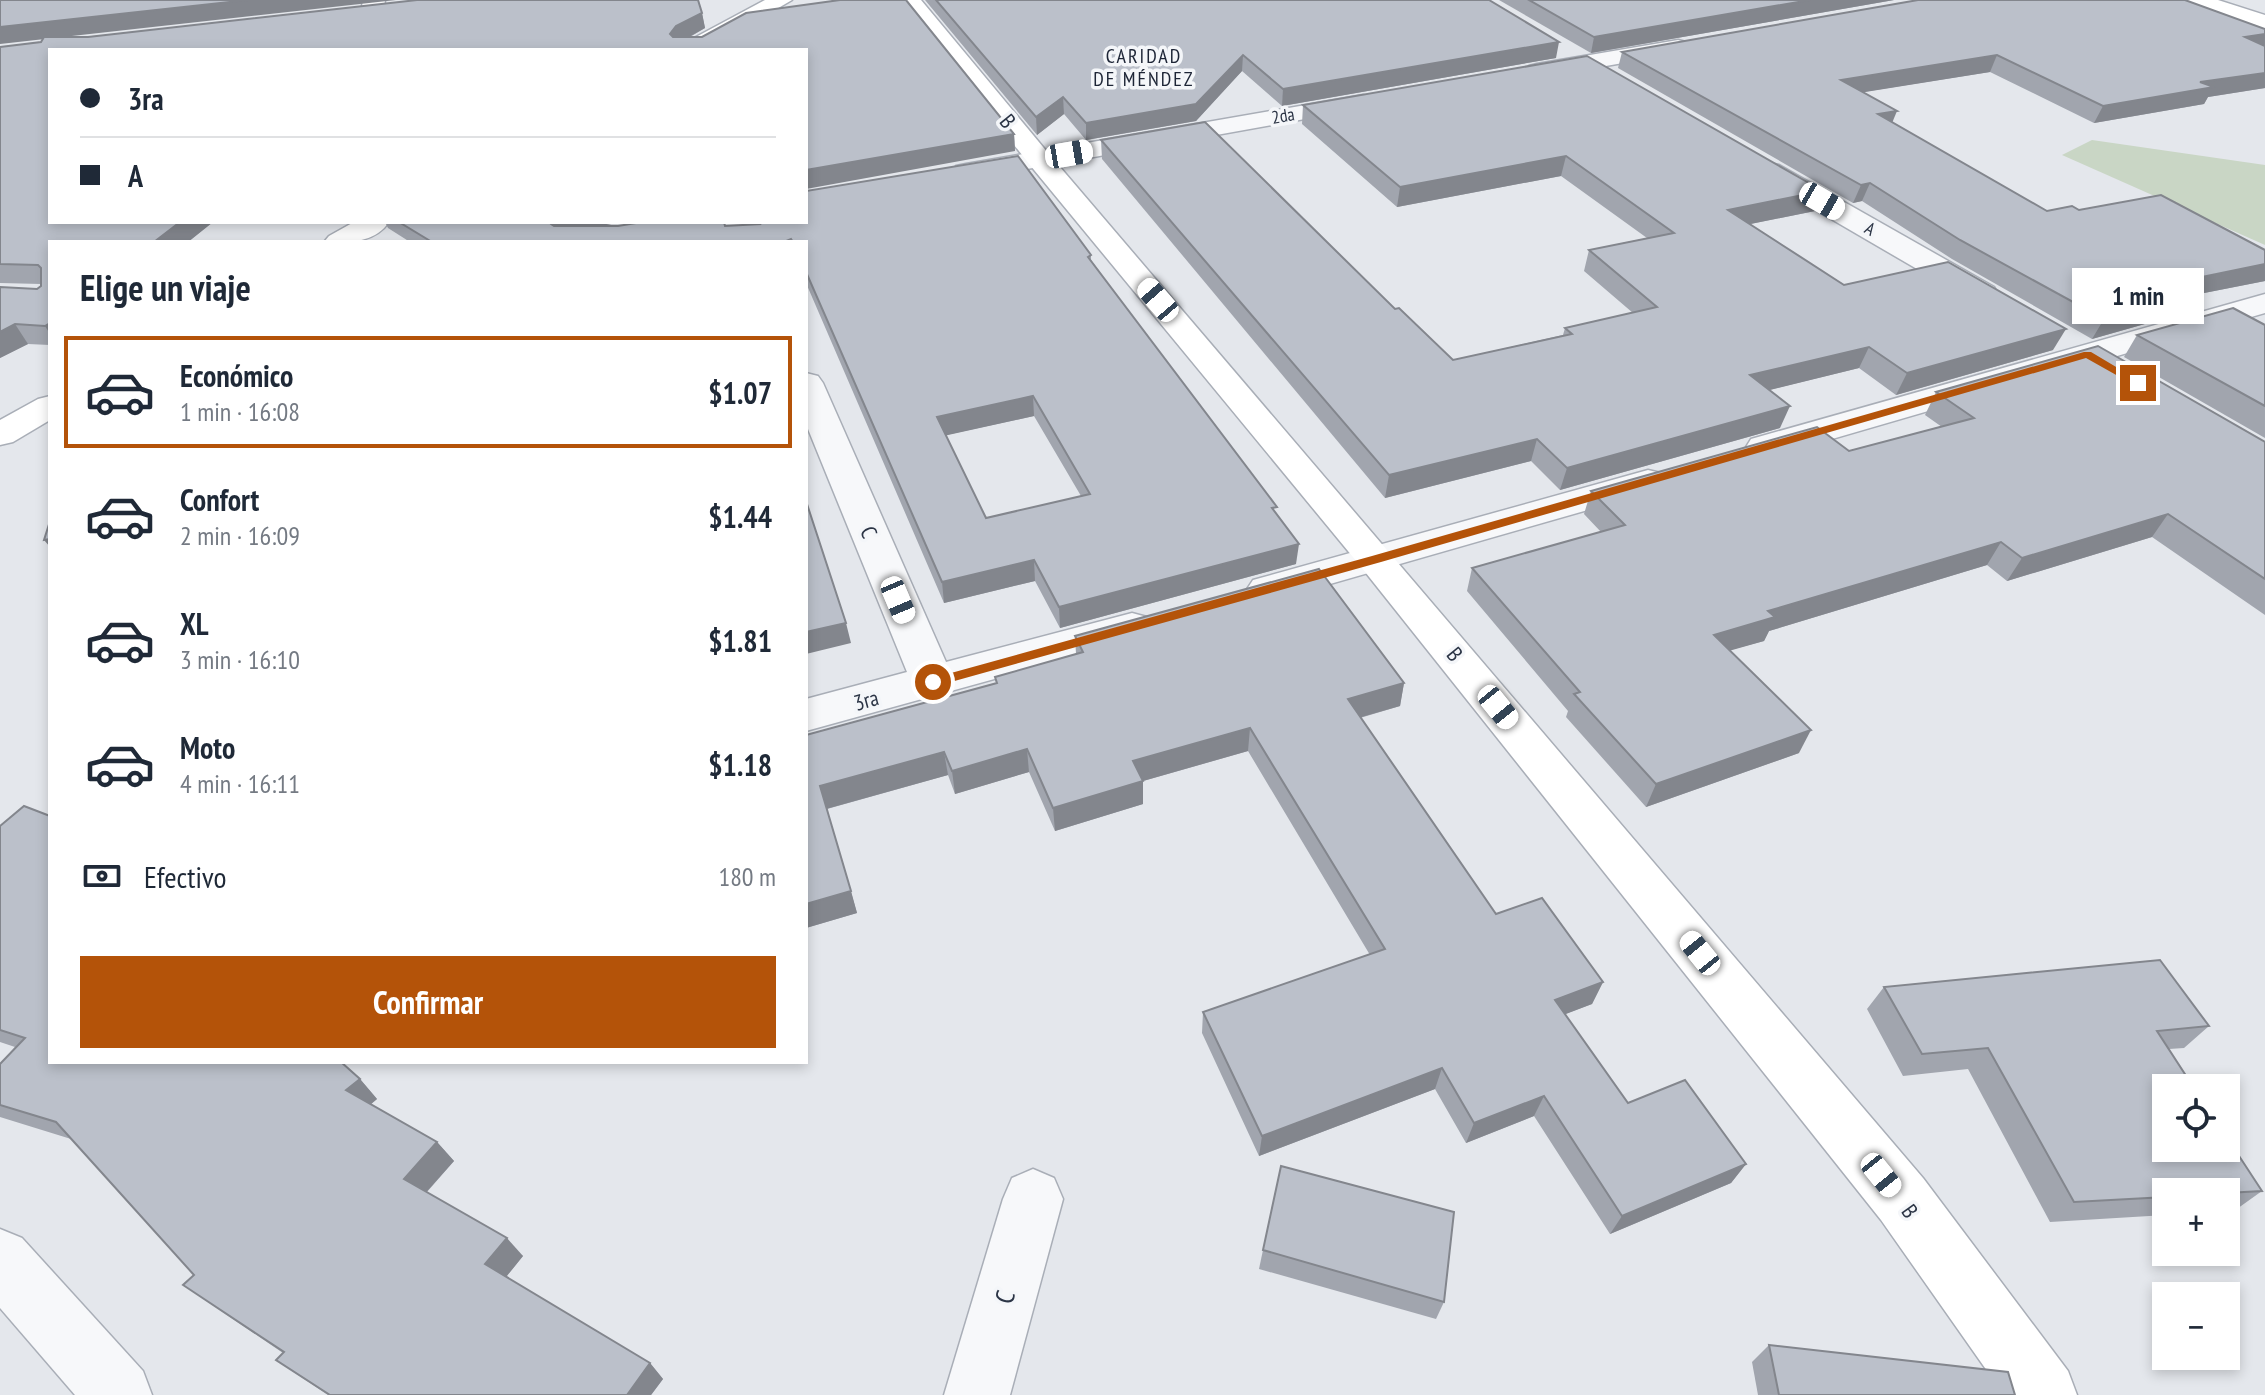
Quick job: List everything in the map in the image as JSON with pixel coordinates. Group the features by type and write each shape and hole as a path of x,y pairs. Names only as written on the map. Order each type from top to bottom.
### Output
{"street":[{"path":"693,48 781,0"},
{"name":"B","path":"910,0 1039,159 1376,559 1902,1199 2044,1395"},
{"path":"2196,0 2265,22"},
{"path":"367,48 373,9"},
{"path":"1543,40 1624,87"},
{"path":"1506,77 1705,42"},
{"name":"2da","path":"946,176 1381,99"},
{"name":"A","path":"1747,158 2006,307"},
{"path":"343,240 371,224"},
{"path":"1724,459 2265,303"},
{"name":"C","path":"808,388 933,682"},
{"path":"0,434 48,407"},
{"path":"1239,597 1679,472"},
{"name":"3ra","path":"808,714 1162,618"},
{"name":"C","path":"977,1395 1033,1199"},
{"path":"0,1260 119,1395"}],"green space":[{"path":"2092,140 2265,165 2265,245 2062,155"}],"building":[{"path":"0,0 248,0 0,27"},
{"path":"417,0 698,0 702,13 676,26 670,34 673,37 702,37 746,13 840,0 906,0 1014,134 808,170 808,48 48,48 48,224 177,224 157,240 48,240 48,324 15,324 0,332 0,287 37,289 41,286 41,268 38,265 0,264 0,47 41,42 44,37 88,37"},
{"path":"936,0 1489,0 1559,42 1283,89 1243,55 1196,104 1086,123 1063,97 1036,117"},
{"path":"1529,0 1810,0 1594,37"},
{"path":"1918,0 2185,0 2265,29 2265,34 2245,37 2265,46 2265,73 2200,82 2214,87 2103,106 1997,55 1841,80 1897,111 1878,114 2047,211 2072,206 2079,210 2161,195 2265,250 2265,264 2178,282 2200,293 2104,319 1960,240 1870,183 1861,185 1622,52"},
{"path":"1587,56 1823,191 1728,210 1844,285 1948,262 2066,329 1907,373 1869,347 1750,375 1790,406 1567,468 1537,439 1389,475 1101,140 1205,122 1395,309 1399,308 1453,360 1572,334 1565,328 1657,307 1589,250 1674,233 1566,156 1400,187 1303,105"},
{"path":"1018,156 1091,255 1088,257 1277,507 1272,508 1299,544 1059,607 1034,560 942,582 808,277 808,240 429,240 402,224 808,224 808,191","holes":["1033,396 1090,494 986,518 937,417"]},
{"path":"2233,308 2265,325 2265,406 2137,335"},
{"path":"2098,346 2265,442 2265,579 2168,514 2022,558 2001,542 1768,611 1775,617 1714,635 1811,730 1656,784 1574,694 1580,692 1472,568 1625,525 1591,491 1817,427 1849,451 1974,418 1936,392"},
{"path":"808,507 846,623 808,632"},
{"path":"1319,569 1404,683 1348,699 1496,914 1542,898 1603,982 1555,1000 1628,1103 1685,1080 1746,1164 1622,1216 1544,1096 1474,1123 1442,1068 1262,1136 1203,1012 1385,949 1250,728 1133,761 1143,781 1053,808 1027,749 952,771 944,752 820,786 851,891 808,903 808,734 997,683 995,677 1083,652 1075,636"},
{"path":"24,806 48,815 48,1064 343,1064 360,1079 346,1090 437,1142 404,1179 507,1238 485,1264 650,1363 627,1395 330,1395 276,1360 284,1352 183,1285 194,1275 56,1122 0,1105 0,1064 25,1038 0,1030 0,826"},
{"path":"2160,960 2209,1026 2157,1031 2185,1074 2152,1074 2152,1162 2240,1162 2240,1157 2262,1191 2240,1192 2240,1178 2152,1178 2152,1198 2074,1202 1988,1048 1922,1054 1884,987"},
{"path":"1281,1166 1454,1212 1444,1302 1263,1250"},
{"path":"1769,1345 2008,1372 2015,1395 1779,1395"}],"district":[{"name":"CARIDAD DE MÉNDEZ","path":"1144,68"}],"route":[{"path":"933,682 1376,559 2087,354 2138,383"}]}
